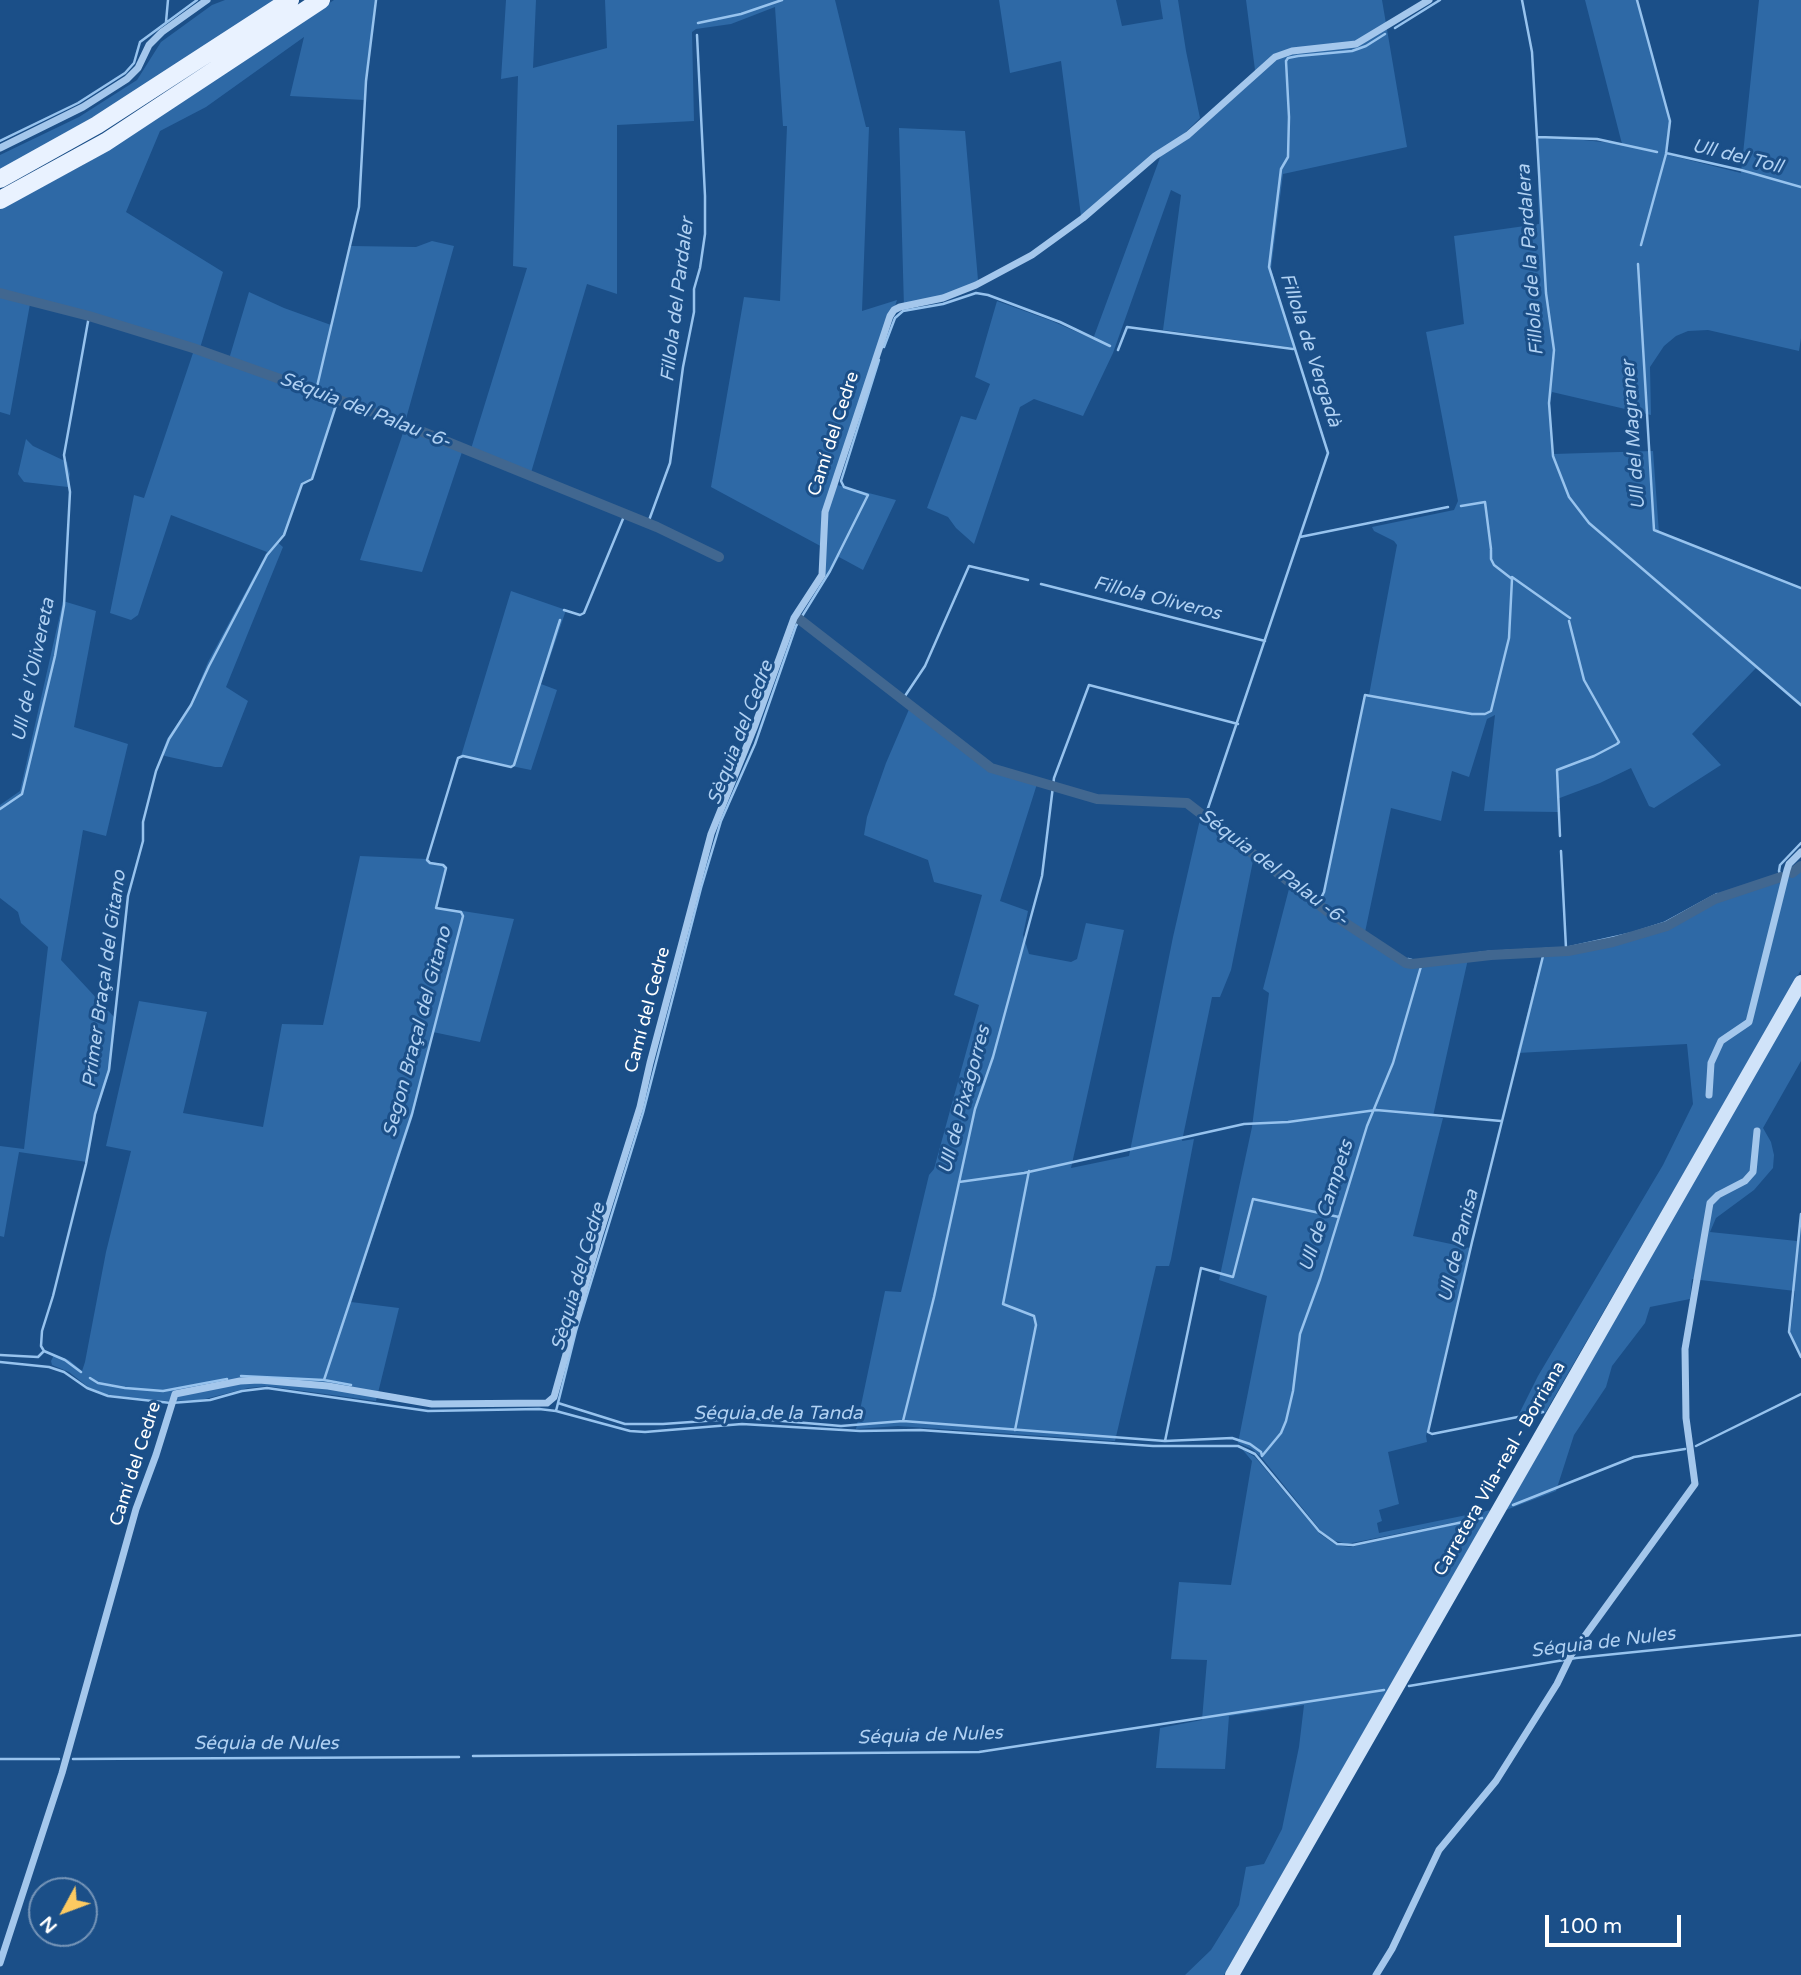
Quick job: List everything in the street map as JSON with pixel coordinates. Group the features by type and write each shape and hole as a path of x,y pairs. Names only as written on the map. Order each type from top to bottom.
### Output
{"main road":[{"path":"0,179 97,125 290,0"},
{"path":"0,201 106,142 321,0"},
{"name":"Carretera Vila-real - Borriana","path":"1232,1975 1801,982"}],"street":[{"path":"0,148 83,107 127,79 138,68 149,46 162,32 207,0"},
{"name":"Camí del Cedre","path":"0,1963 62,1773 136,1510 175,1394 258,1380 328,1386 432,1404 548,1403 551,1400 640,1107 712,834 794,618 822,575 825,512 890,316 900,307 943,298 976,285 1031,255 1083,218 1155,156 1188,135 1275,57 1292,51 1356,44 1429,0"},
{"path":"1709,1096 1712,1063 1721,1041 1749,1022 1788,864 1801,852"},
{"path":"1376,1975 1392,1950 1439,1850 1496,1781 1557,1684 1569,1660 1695,1485 1686,1418 1685,1349 1710,1203 1718,1195 1745,1181 1753,1172 1757,1131"}],"shaded area":[{"path":"225,0 278,0 150,84 0,171 0,155 79,117 137,80 161,42 212,5"},
{"path":"334,0 375,0 364,100 290,96 304,37 206,107 160,131 126,212 223,272 200,348 229,359 249,292 331,325 351,246 416,247 432,241 454,246 404,426 337,402 311,478 301,484 284,535 277,542 283,547 226,687 248,701 222,767 215,767 165,756 162,753 167,739 190,705 208,662 267,552 171,515 138,615 131,620 110,613 134,495 144,498 194,350 88,317 30,304 10,415 0,412 0,209 83,165"},
{"path":"506,0 536,0 533,68 607,48 605,0 835,0 866,127 869,127 862,311 897,300 837,485 896,500 863,570 839,557 828,577 824,575 826,549 711,487 744,297 780,301 787,126 783,126 775,7 731,24 696,29 692,32 694,121 617,125 617,294 587,284 530,476 470,452 527,268 513,266 518,76 501,79"},
{"path":"999,0 1116,0 1122,26 1163,19 1160,0 1178,0 1200,118 1182,136 1081,216 1061,61 1010,73"},
{"path":"1246,0 1382,0 1407,147 1283,174 1271,269 1295,348 1163,330 1181,195 1171,190 1113,353 1083,416 1034,399 1020,407 974,544 948,517 927,508 961,416 976,420 990,384 975,377 997,301 1093,339 1161,155 1188,138 1252,82 1255,70"},
{"path":"1585,0 1637,0 1670,121 1665,154 1741,173 1759,0 1801,0 1799,351 1708,330 1688,331 1676,336 1664,346 1650,367 1651,415 1552,392 1550,403 1553,454 1653,451 1659,533 1801,587 1801,707 1756,668 1692,734 1721,765 1654,808 1649,806 1631,768 1557,799 1558,812 1484,811 1495,715 1487,719 1469,777 1452,771 1441,821 1391,808 1364,937 1405,964 1468,959 1433,1116 1443,1118 1413,1236 1470,1248 1426,1436 1427,1442 1388,1452 1399,1504 1379,1510 1382,1521 1377,1523 1379,1533 1491,1510 1224,1975 1185,1975 1211,1950 1239,1905 1246,1867 1264,1864 1282,1829 1299,1747 1304,1705 1229,1716 1225,1769 1156,1768 1160,1728 1202,1720 1207,1660 1171,1659 1179,1582 1231,1585 1252,1461 1242,1449 1255,1457 1320,1534 1336,1545 1351,1547 1457,1524 1456,1522 1347,1544 1332,1540 1321,1531 1261,1457 1252,1449 1238,1443 1267,1296 1219,1280 1252,1127 1269,993 1263,989 1290,885 1317,906 1325,892 1364,698 1369,695 1397,545 1372,527 1454,510 1458,501 1426,332 1464,324 1454,236 1539,224 1537,138 1554,137 1622,144"},
{"path":"899,128 965,131 978,280 976,288 904,308"},
{"path":"405,427 463,449 422,572 360,560"},
{"path":"26,439 33,446 67,462 70,474 68,487 24,482 18,474"},
{"path":"511,591 566,610 541,684 557,690 531,770 461,756"},
{"path":"63,601 96,611 74,727 128,744 106,836 83,830 61,960 115,1018 110,1070 96,1114 87,1162 19,1152 4,1237 0,1236 0,1146 24,1149 48,947 21,923 18,912 0,898 0,805 20,791"},
{"path":"910,707 990,769 1037,784 1000,901 1028,911 1023,935 1029,954 1071,962 1077,959 1086,923 1124,930 1071,1168 1129,1156 1173,937 1201,815 1254,856 1231,970 1220,997 1212,997 1182,1141 1194,1139 1171,1259 1169,1266 1156,1266 1115,1441 898,1426 856,1429 885,1291 901,1292 929,1175 934,1169 979,1005 954,995 982,895 934,882 928,860 864,835 867,817 886,763"},
{"path":"360,856 427,859 444,864 447,868 437,907 514,919 480,1042 433,1032 412,1119 351,1302 399,1308 376,1401 267,1386 201,1400 166,1401 108,1395 88,1387 69,1372 52,1365 51,1361 54,1355 69,1360 82,1371 85,1362 106,1252 131,1151 106,1146 139,1001 207,1012 183,1113 263,1127 282,1024 323,1025"},
{"path":"1801,865 1801,970 1545,1413 1517,1418 1538,1376 1663,1165 1693,1104 1687,1044 1517,1053 1543,953 1569,952 1615,943 1667,927 1715,900 1781,878"},
{"path":"1801,994 1801,1061 1763,1128 1771,1142 1773,1168 1754,1190 1716,1218 1710,1232 1797,1241 1801,1217 1801,1354 1790,1334 1795,1291 1692,1279 1690,1299 1650,1307 1645,1323 1612,1366 1606,1387 1574,1435 1556,1491 1506,1510"}],"waterway":[{"path":"166,22 168,0"},
{"path":"0,141 78,103 125,73 134,63 140,42 197,0"},
{"path":"316,391 359,207 366,81 376,0"},
{"name":"Fillola del Pardaler","path":"698,23 741,14 782,0"},
{"name":"Fillola de Vergadà","path":"1395,28 1440,0"},
{"name":"Fillola de la Pardalera","path":"1522,0 1532,52 1546,293 1554,350 1549,403 1553,456 1569,497 1589,523 1801,705"},
{"name":"Ull del Magraner","path":"1637,0 1670,121 1666,154 1641,245"},
{"name":"Fillola de Vergadà","path":"1205,817 1328,453 1269,267 1281,169 1288,157 1286,61 1298,56 1352,51 1385,34"},
{"name":"Fillola del Pardaler","path":"648,523 670,463 683,367 694,312 694,289 705,234 697,35"},
{"name":"Ull del Toll","path":"1538,137 1597,139 1657,152"},
{"name":"Ull del Toll","path":"1666,153 1801,187"},
{"name":"Ull del Magraner","path":"1638,264 1654,530 1801,588"},
{"name":"Séquia del Palau -6-","path":"0,293 89,316 193,348 381,415 657,527 719,557"},
{"name":"Sèquia del Cedre","path":"884,347 895,318 903,311 943,304 976,293 1060,322 1110,346"},
{"name":"Ull de l'Olivereta","path":"0,809 22,794 55,656 64,605 70,492 64,455 89,316"},
{"name":"Sèquia del Cedre","path":"1118,350 1127,327 1293,349"},
{"name":"Sèquia del Cedre","path":"556,1411 576,1331 643,1113 721,821 755,744 796,626 830,571 868,495 844,487 841,481 879,360"},
{"name":"Primer Braçal del Gitano","path":"44,1351 41,1346 42,1331 86,1164 95,1114 109,1070 128,896 143,841 143,822 156,771 169,739 191,705 267,555 284,535 302,484 312,479 338,399"},
{"path":"1461,506 1485,502 1491,549"},
{"path":"1300,537 1448,507"},
{"name":"Segon Braçal del Gitano","path":"564,610 580,615 584,613 625,514"},
{"path":"1318,904 1324,892 1365,695 1472,714 1491,711 1509,638 1512,579 1494,565 1491,550"},
{"name":"Fillola Oliveros","path":"903,699 925,666 969,566 1028,580"},
{"path":"1512,577 1570,618"},
{"name":"Fillola Oliveros","path":"1041,584 1265,641"},
{"name":"Séquia del Palau -6-","path":"799,619 991,768 1097,799 1187,803 1327,911 1406,963 1568,951 1613,942 1667,926 1715,899 1781,877"},
{"name":"Segon Braçal del Gitano","path":"324,1380 412,1114 463,916 461,912 436,908 446,868 427,860 458,758 463,756 511,767 514,765 560,620"},
{"path":"1560,836 1557,770 1594,756 1619,742 1584,680 1569,621"},
{"name":"Ull de Pixágorres","path":"903,1421 934,1297 975,1109 993,1057 1042,876 1054,778 1089,685 1238,724"},
{"name":"Fillola de la Pardalera","path":"1781,877 1780,865 1801,843"},
{"path":"1561,851 1566,948"},
{"name":"Séquia del Palau -6-","path":"1792,873 1801,866"},
{"name":"Séquia del Palau -6-","path":"1406,963 1408,959 1415,961 1488,952 1566,948 1664,923 1717,894"},
{"name":"Ull de Panisa","path":"1543,1412 1432,1434 1428,1432 1544,952"},
{"name":"Ull de Campets","path":"558,1403 625,1424 747,1418 841,1426 903,1421 1165,1441 1232,1438 1250,1444 1261,1452 1262,1456 1281,1433 1286,1421 1293,1391 1300,1334 1320,1279 1367,1126 1393,1063 1422,963"},
{"path":"959,1182 1024,1173 1244,1124 1288,1122 1376,1110 1501,1121"},
{"path":"1015,1430 1036,1325 1034,1316 1003,1304 1029,1171"},
{"name":"Ull de Campets","path":"1165,1441 1201,1268 1233,1277 1253,1199 1339,1217"},
{"path":"1801,1214 1789,1332 1801,1357"},
{"name":"Primer Braçal del Gitano","path":"0,1355 38,1357 44,1351 65,1360 81,1372"},
{"name":"Séquia de la Tanda","path":"0,1362 49,1367 64,1372 87,1388 108,1396 171,1403 210,1400 242,1391 267,1388 428,1411 539,1409 630,1431 645,1432 742,1424 860,1431 920,1430 1153,1446 1238,1446 1255,1454 1319,1531 1337,1544 1353,1545 1482,1518"},
{"path":"241,1376 324,1380 351,1385"},
{"path":"90,1378 98,1383 125,1388 163,1391 227,1379"},
{"name":"Séquia de la Tanda","path":"1696,1446 1801,1394"},
{"name":"Séquia de la Tanda","path":"1513,1505 1634,1457 1685,1449"},
{"name":"Séquia de Nules","path":"1409,1686 1576,1658 1801,1635"},
{"name":"Séquia de Nules","path":"473,1756 979,1752 1384,1690"},
{"name":"Séquia de Nules","path":"73,1759 459,1757"},
{"name":"Séquia de Nules","path":"0,1759 59,1759"}]}
